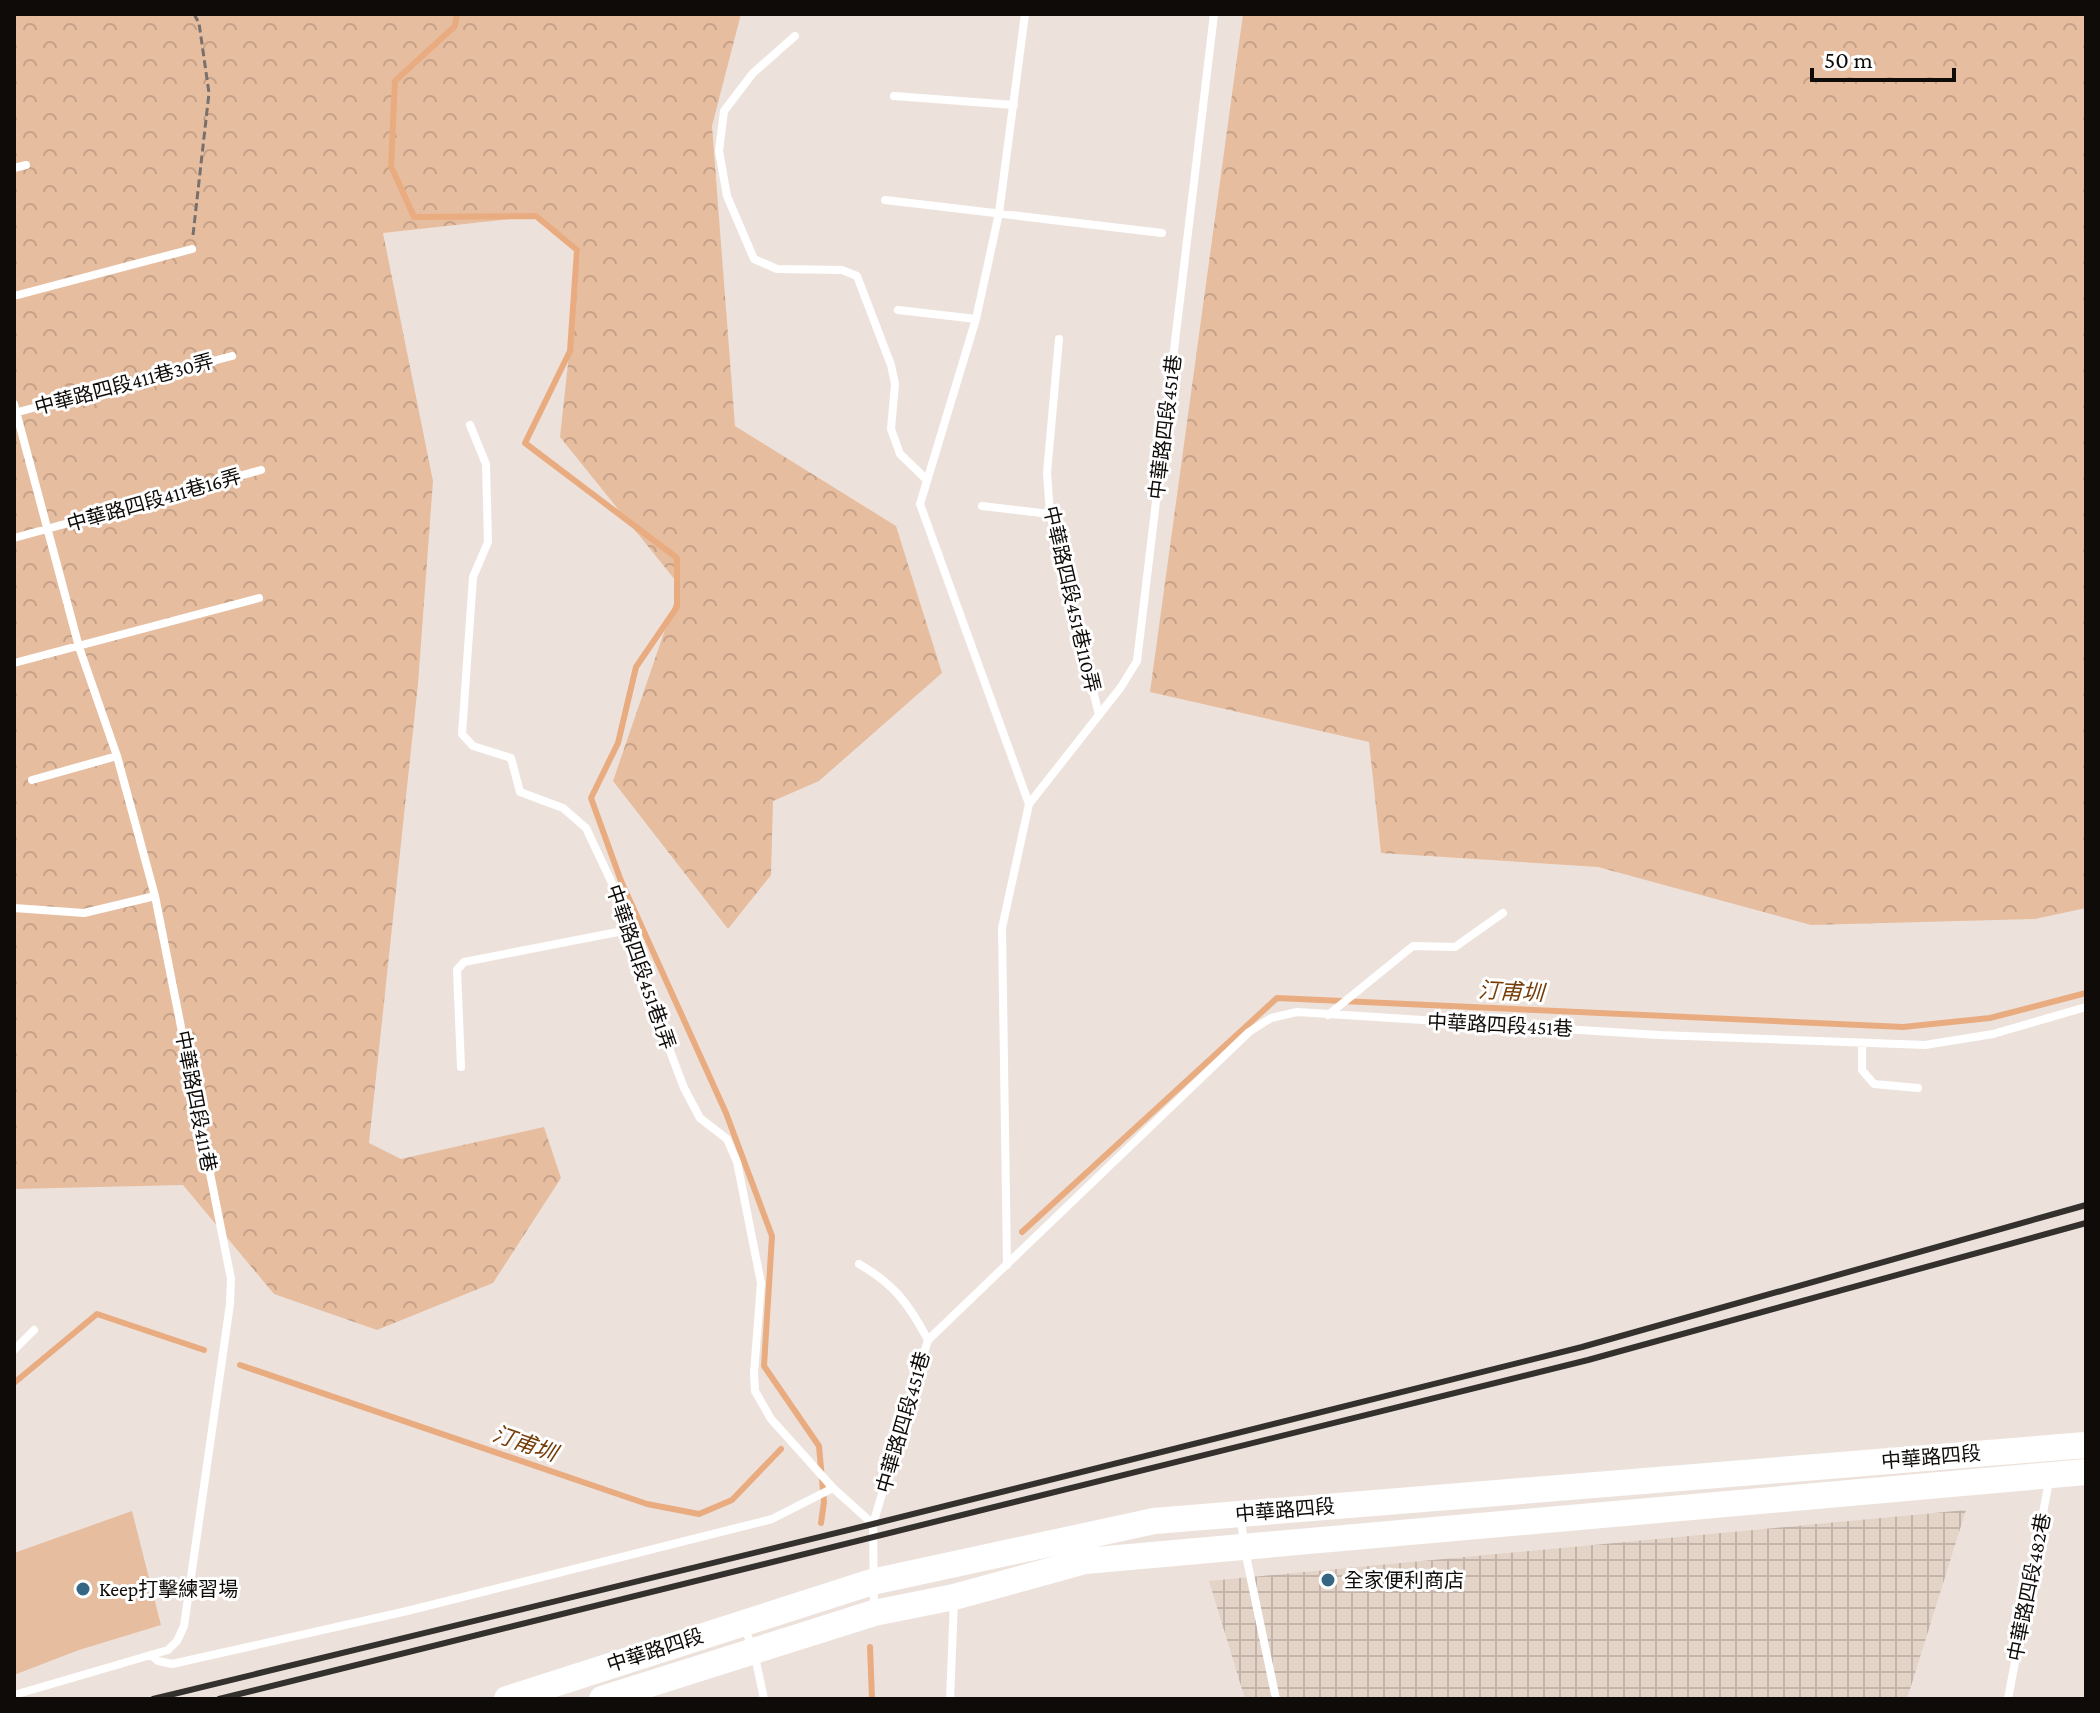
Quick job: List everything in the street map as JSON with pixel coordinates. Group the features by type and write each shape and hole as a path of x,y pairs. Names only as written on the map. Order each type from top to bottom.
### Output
{"main road":[{"name":"中華路四段","path":"507,1699 872,1582 1154,1521 2086,1445"},
{"name":"中華路四段","path":"602,1699 874,1613 954,1597 1085,1561 2086,1472"}],"lane":[{"path":"1025,14 999,213 976,319 920,504 1029,804"},
{"name":"中華路四段451巷","path":"1007,1265 1002,928 1029,804 1121,687 1137,661 1214,14"},
{"path":"795,36 753,73 724,111 719,151 727,196 754,259 777,269 842,270 857,276 891,365 895,384 891,429 900,454 927,480"},
{"path":"894,96 1014,105"},
{"path":"14,168 26,165"},
{"path":"885,200 1162,233"},
{"path":"14,296 192,249"},
{"path":"898,310 976,319"},
{"name":"中華路四段451巷110弄","path":"1059,339 1047,473 1050,514 1099,715"},
{"name":"中華路四段411巷30弄","path":"15,410 232,356"},
{"name":"中華路四段411巷","path":"14,1695 168,1650 177,1641 184,1626 231,1279 155,896 117,756 79,647 15,410"},
{"name":"中華路四段451巷1弄","path":"470,425 486,464 488,542 473,577 462,734 473,746 511,758 520,792 563,808 586,828 611,881 684,1088 700,1118 727,1139 737,1162 761,1283 755,1391 771,1419 833,1488 873,1524"},
{"name":"中華路四段411巷16弄","path":"14,538 261,470"},
{"path":"982,506 1050,514"},
{"path":"14,663 259,598"},
{"path":"32,780 117,756"},
{"path":"14,908 84,913 155,896"},
{"path":"1328,1015 1413,946 1455,947 1503,913"},
{"path":"461,1067 457,970 464,962 628,930"},
{"name":"中華路四段451巷","path":"874,1613 873,1524 928,1340 1249,1032 1271,1018 1297,1012 1659,1035 1925,1045 1993,1034 2086,1007"},
{"path":"1862,1044 1862,1070 1874,1084 1918,1088"},
{"path":"859,1264 882,1277 910,1306 928,1340"},
{"path":"14,1350 34,1330"},
{"name":"中華路四段482巷","path":"2008,1699 2050,1476"},
{"path":"151,1655 158,1661 172,1664 393,1615 772,1519 833,1488"},
{"path":"1241,1514 1244,1546 1276,1699"},
{"path":"950,1699 954,1597"},
{"path":"742,1622 754,1652 764,1699"}],"path":[{"path":"192,249 209,93 199,23 194,14"}],"shaded area":[{"path":"1966,1510 1907,1699 1245,1699 1209,1581"}],"green space":[{"path":"14,14 741,14 712,126 735,426 896,526 942,673 819,781 773,801 771,875 728,929 613,781 680,586 560,437 580,253 536,216 383,233 433,481 418,684 369,1143 401,1159 544,1127 561,1178 493,1283 377,1330 274,1294 183,1185 14,1189"},
{"path":"1243,14 2086,14 2086,908 2035,919 1811,925 1598,867 1381,853 1369,742 1150,692"},
{"name":"Keep打擊練習場","path":"132,1511 161,1625 79,1650 14,1675 14,1553"}],"waterway":[{"path":"457,14 455,26 395,81 391,166 414,217 536,216 577,250 570,351 525,443 677,558 677,607 636,667 618,743 591,798 621,881 726,1113 772,1236 764,1366 819,1446 824,1502 821,1523"},
{"name":"汀甫圳","path":"1022,1232 1277,998 1903,1027 1990,1018 2086,993"},
{"name":"汀甫圳","path":"14,1383 97,1314 204,1350"},
{"name":"汀甫圳","path":"240,1365 647,1504 699,1514 732,1500 781,1449"},
{"path":"870,1647 872,1699"}],"railway":[{"path":"153,1699 1582,1347 2086,1205"},
{"path":"219,1699 1588,1360 2086,1223"}],"place":[{"name":"全家便利商店","path":"1328,1580"},
{"name":"Keep打擊練習場","path":"83,1589"}]}
